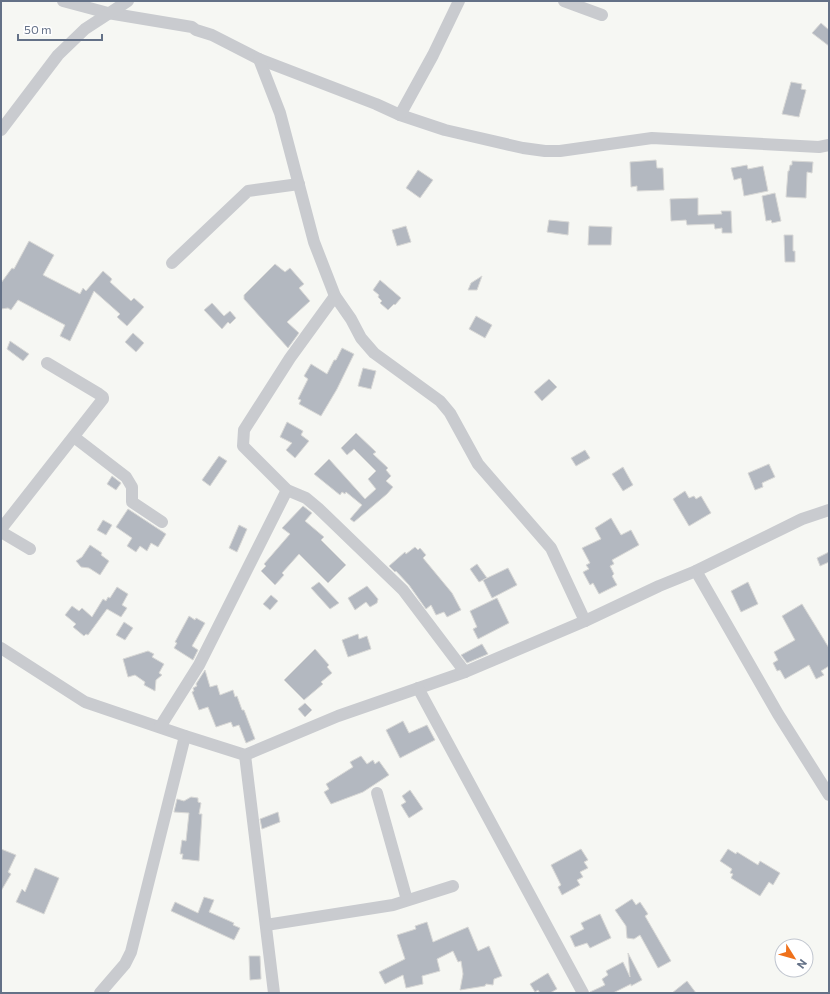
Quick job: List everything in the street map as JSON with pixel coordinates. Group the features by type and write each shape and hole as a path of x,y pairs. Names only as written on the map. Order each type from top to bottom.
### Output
{"street":[{"path":"63,1 107,7 192,27 196,30 212,35 259,59 376,104 400,115 445,130 523,148 567,150 652,138 819,147 829,145"},
{"path":"1,130 58,55 107,7 128,1"},
{"path":"400,115 433,55 459,1"},
{"path":"564,1 602,15"},
{"path":"259,59 280,113 314,242 335,296 351,319 361,338 374,353 440,401 450,413 478,464 551,548 585,621"},
{"path":"172,263 248,191 299,184"},
{"path":"335,296 290,358 244,430 243,446 287,490 306,498 318,508 403,590 465,672"},
{"path":"30,549 1,530 103,399 103,397 47,363"},
{"path":"74,436 126,477 132,487 132,502 162,522"},
{"path":"160,727 199,665 287,490"},
{"path":"1,648 85,702 245,755 338,716 465,672 585,621 659,586 696,571 802,518 829,510"},
{"path":"696,571 778,714 829,795"},
{"path":"418,688 583,993"},
{"path":"100,993 125,964 131,952 185,736"},
{"path":"245,755 274,993"},
{"path":"377,793 407,900"},
{"path":"266,925 393,905 453,886"}],"building":[{"path":"821,23 829,30 829,46 812,33"},
{"path":"791,82 802,84 801,89 806,90 799,117 782,114"},
{"path":"656,160 657,168 663,168 664,190 637,191 637,186 631,187 630,162"},
{"path":"792,161 813,162 812,173 807,172 806,198 786,197 788,171 790,165 792,165"},
{"path":"747,165 748,169 763,166 768,191 744,196 741,178 734,180 731,168"},
{"path":"418,170 433,180 420,198 406,188"},
{"path":"775,193 781,221 772,223 771,220 766,221 762,196"},
{"path":"698,198 698,215 722,214 721,211 731,211 732,233 722,233 722,228 715,229 714,224 687,225 686,220 671,221 670,199"},
{"path":"549,220 569,222 568,235 547,232"},
{"path":"406,226 411,242 397,246 392,230"},
{"path":"589,226 612,227 611,245 588,245"},
{"path":"784,235 793,235 795,262 785,262"},
{"path":"29,241 54,255 43,275 80,294 83,288 86,291 103,271 112,279 110,282 131,301 134,298 144,307 127,326 117,317 120,314 94,291 70,341 60,336 65,325 18,300 11,310 8,308 1,309 1,283 12,268 14,269"},
{"path":"275,264 285,272 290,268 304,284 299,288 310,301 287,322 299,333 288,348 244,299 244,295"},
{"path":"482,276 477,290 468,290 471,283"},
{"path":"380,280 401,298 388,310 380,303 382,301 378,297 379,295 373,290"},
{"path":"212,303 224,316 230,311 236,318 230,324 228,322 222,329 204,310"},
{"path":"476,316 492,325 485,338 469,329"},
{"path":"133,333 144,343 136,352 125,342"},
{"path":"10,341 29,354 23,361 7,349"},
{"path":"342,348 354,354 337,389 321,416 299,404 301,400 298,399 308,379 304,376 311,364 327,374"},
{"path":"363,368 376,371 371,389 358,386"},
{"path":"549,379 557,387 542,401 534,392"},
{"path":"287,422 303,431 301,435 309,441 295,458 286,450 292,443 280,437"},
{"path":"356,433 376,452 373,454 388,468 386,470 391,476 386,481 393,487 387,494 354,522 350,519 362,505 346,492 345,494 342,492 340,495 314,474 329,459 365,499 376,489 368,479 376,471 354,449 347,455 341,448"},
{"path":"585,450 590,458 576,466 571,458"},
{"path":"219,456 227,461 210,486 202,480"},
{"path":"769,464 775,477 762,483 763,487 755,490 748,473"},
{"path":"623,467 633,485 623,491 612,474"},
{"path":"112,476 121,483 116,490 107,484"},
{"path":"685,491 689,498 694,496 696,499 701,496 711,513 689,526 673,499"},
{"path":"303,506 312,513 305,521 324,537 321,540 346,565 328,583 299,554 282,573 284,575 275,585 261,571 266,566 264,564 290,534 282,528"},
{"path":"128,509 166,534 158,547 151,543 147,551 140,546 136,552 127,546 132,538 116,527"},
{"path":"611,518 621,535 631,530 639,545 612,560 614,564 610,566 614,574 612,576 617,585 599,594 593,583 590,585 583,572 589,569 586,565 590,563 582,548 601,539 595,528"},
{"path":"103,520 112,525 106,535 97,530"},
{"path":"239,525 247,529 237,552 229,548"},
{"path":"90,545 102,553 101,555 109,561 100,575 89,568 81,567 76,561 82,557"},
{"path":"415,547 418,550 420,548 426,555 423,558 452,593 461,610 447,617 444,612 436,615 431,605 426,609 409,585 389,566 405,552 406,554"},
{"path":"829,552 829,562 820,566 817,558"},
{"path":"477,564 487,578 479,582 470,569"},
{"path":"508,568 517,585 492,598 483,580"},
{"path":"319,582 339,603 330,609 311,588"},
{"path":"748,582 758,604 741,612 731,591"},
{"path":"367,586 378,599 377,603 370,607 366,602 355,610 348,598"},
{"path":"117,587 128,594 122,605 127,608 121,617 107,609 88,635 86,634 84,636 73,627 76,624 65,615 72,606 79,611 82,608 92,617 103,599 106,601 108,597 110,598"},
{"path":"271,595 278,601 270,610 263,604"},
{"path":"497,598 509,623 478,639 473,629 477,627 470,611"},
{"path":"802,604 829,648 829,666 821,671 824,675 816,679 809,665 785,679 780,670 777,671 773,663 778,660 774,652 795,640 782,616"},
{"path":"189,616 195,620 196,618 205,623 192,646 198,650 193,660 174,648 177,643 175,642"},
{"path":"124,622 133,628 125,640 116,635"},
{"path":"358,634 359,639 367,636 371,649 348,657 342,640"},
{"path":"482,644 488,654 467,663 461,655"},
{"path":"315,649 329,665 327,667 332,673 321,682 323,684 304,700 284,680"},
{"path":"148,651 154,654 152,657 164,664 159,673 162,675 156,680 155,691 144,685 145,682 135,675 128,677 123,659"},
{"path":"205,670 210,687 217,685 220,695 233,690 242,710 244,710 255,739 246,743 239,725 233,727 231,722 216,727 208,707 199,710 192,692 194,691 193,688 197,686 196,684"},
{"path":"305,703 312,710 305,717 298,709"},
{"path":"403,721 409,733 427,725 435,740 400,758 386,730"},
{"path":"361,756 367,764 373,760 375,764 379,761 389,775 363,792 331,804 324,792 329,789 326,784 353,767 350,762"},
{"path":"410,790 423,809 409,818 401,805 406,802 402,796"},
{"path":"191,797 198,798 198,802 201,803 199,814 202,814 199,861 182,859 183,854 180,854 182,840 186,841 189,813 174,812 177,799 184,801"},
{"path":"278,812 280,822 262,829 260,819"},
{"path":"1,849 16,855 8,872 11,874 1,891"},
{"path":"581,849 588,860 584,862 588,868 580,872 583,877 577,880 580,885 562,895 558,887 561,885 551,865"},
{"path":"728,849 736,854 737,852 758,865 760,861 780,873 773,885 769,882 760,896 731,878 733,874 730,873 732,869 720,861"},
{"path":"35,868 59,878 44,914 16,902 22,889 25,892"},
{"path":"204,897 214,900 209,912 234,923 233,925 240,928 234,940 171,911 175,902 198,913"},
{"path":"632,899 636,905 640,902 648,914 645,916 671,961 658,968 640,935 634,939 627,938 626,926 615,910"},
{"path":"600,914 611,938 590,948 587,943 575,947 570,936 584,929 581,923"},
{"path":"427,922 433,942 468,927 478,951 489,946 502,976 494,979 493,985 486,984 485,986 460,990 463,974 461,961 458,962 453,951 437,959 440,971 422,976 423,984 406,988 403,975 385,984 379,972 405,959 397,935 416,929 415,926"},
{"path":"628,953 642,980 613,993 590,993 605,985 602,979 608,975 606,971 623,962 630,977"},
{"path":"249,956 260,956 261,979 250,980"},
{"path":"548,973 557,989 550,993 540,993 538,990 535,992 530,984"},
{"path":"687,981 696,993 672,993"}]}
